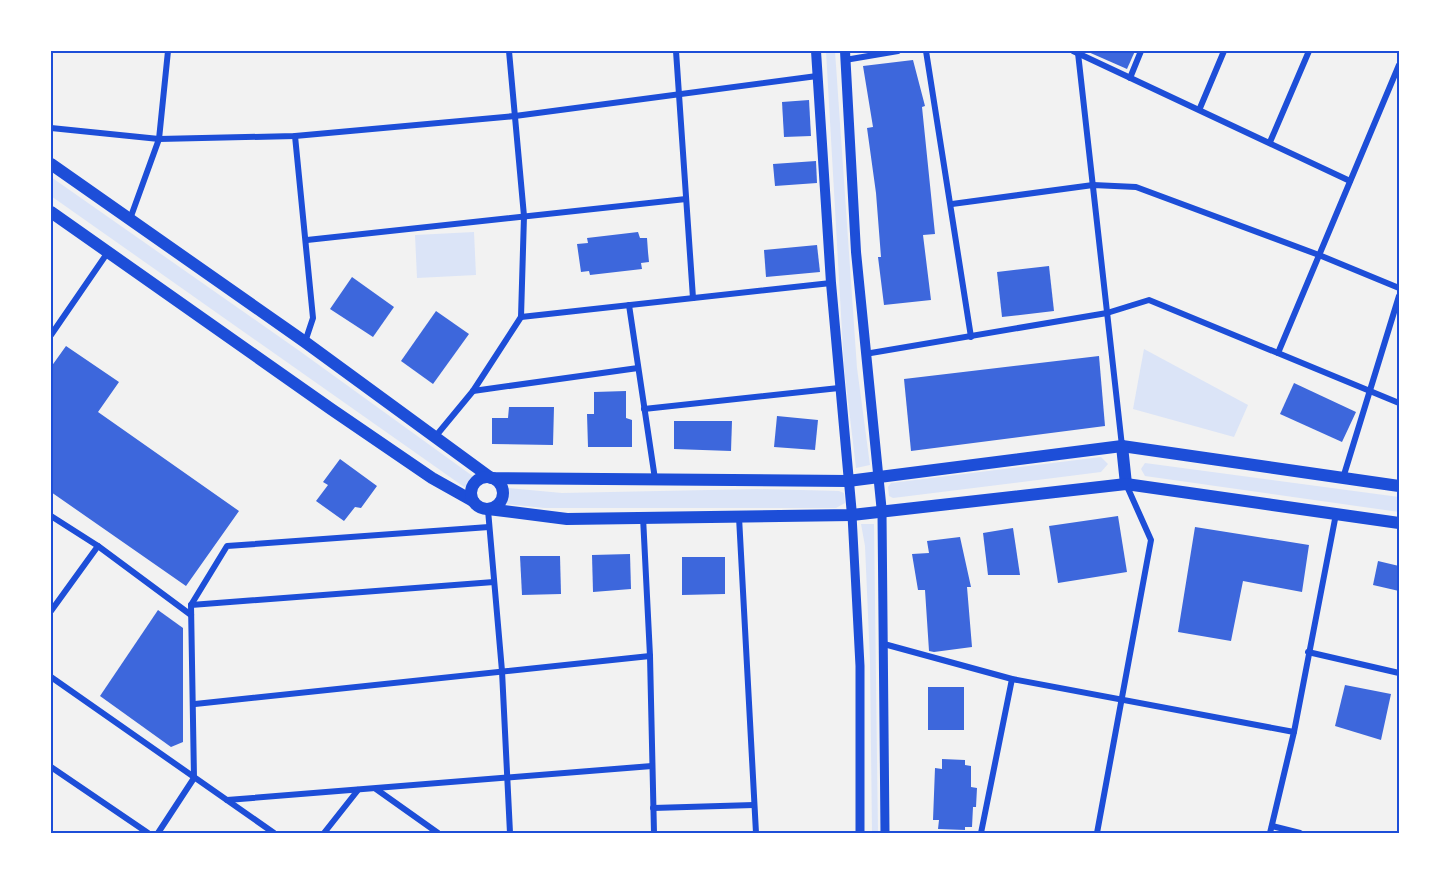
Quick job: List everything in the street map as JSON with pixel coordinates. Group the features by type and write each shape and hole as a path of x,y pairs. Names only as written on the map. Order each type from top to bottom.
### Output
{"main road":[{"path":"816,51 839,388 852,515"},
{"path":"845,55 864,354 882,513"},
{"path":"51,164 129,221 305,342 491,478 501,487 502,495 496,506 488,509"},
{"path":"51,212 395,453 473,501 479,507 567,519 852,515 1126,484 1399,523"},
{"path":"473,501 471,492 474,484 482,479 491,478 848,481 879,475 1122,446 1399,486"},
{"path":"1122,446 1126,484"}],"street":[{"path":"129,221 159,139 168,51"},
{"path":"435,437 473,391 521,317 524,216 509,51"},
{"path":"676,51 693,298"},
{"path":"845,55 898,51"},
{"path":"926,51 952,204 971,337"},
{"path":"1130,78 1141,51"},
{"path":"1200,108 1224,51"},
{"path":"1270,142 1309,51"},
{"path":"1076,52 1200,108 1350,181"},
{"path":"1076,52 1122,446"},
{"path":"1278,352 1399,65"},
{"path":"51,128 159,139 295,136 515,116 817,76"},
{"path":"295,136 313,318 305,342"},
{"path":"952,204 1093,185 1136,187 1319,255 1399,288"},
{"path":"307,240 686,199"},
{"path":"51,335 108,252"},
{"path":"521,317 831,283"},
{"path":"1343,478 1399,296"},
{"path":"864,354 1107,313 1149,300 1399,403"},
{"path":"629,305 655,479"},
{"path":"473,391 638,368"},
{"path":"644,409 839,388"},
{"path":"1097,833 1151,540 1126,484"},
{"path":"488,509 502,671 510,833"},
{"path":"882,513 885,833"},
{"path":"1300,833 1271,829 1294,732 1336,514"},
{"path":"852,515 860,666 860,833"},
{"path":"51,516 98,546 191,615"},
{"path":"643,517 650,656 654,833"},
{"path":"739,517 756,833"},
{"path":"159,833 194,778 195,704 191,606 227,546 489,526"},
{"path":"51,611 98,546"},
{"path":"191,606 494,582"},
{"path":"884,644 1012,679 1294,732"},
{"path":"1308,652 1399,674"},
{"path":"195,704 650,656"},
{"path":"51,677 274,833"},
{"path":"981,833 1012,679"},
{"path":"51,766 148,833"},
{"path":"227,801 652,766"},
{"path":"376,788 438,833"},
{"path":"324,833 358,790"},
{"path":"653,808 754,805"}],"shaded area":[{"path":"826,51 835,51 857,368 870,465 856,468 844,367"},
{"path":"51,177 301,352 474,477 467,489 51,196"},
{"path":"474,232 476,275 417,278 415,235"},
{"path":"1144,349 1248,405 1234,437 1133,409"},
{"path":"1101,457 1108,464 1101,472 893,498 889,496 888,487 891,483"},
{"path":"1145,463 1399,497 1399,512 1145,476 1141,469"},
{"path":"507,488 562,493 757,489 839,491 844,493 845,503 836,508 544,508 505,504"},
{"path":"861,524 874,524 878,833 872,833 870,661 865,546"}],"building":[{"path":"1086,51 1135,51 1127,69"},
{"path":"913,60 925,106 922,107 935,234 923,235 931,300 884,305 878,257 881,257 876,193 867,128 873,127 863,66"},
{"path":"809,100 811,136 784,137 782,102"},
{"path":"816,161 817,183 775,186 773,164"},
{"path":"638,232 640,238 647,238 649,262 641,263 642,269 590,275 589,271 581,272 577,244 588,243 587,238"},
{"path":"817,245 820,272 766,277 764,250"},
{"path":"1049,266 1054,311 1002,317 997,272"},
{"path":"352,277 394,307 373,337 330,309"},
{"path":"436,311 469,334 433,384 401,361"},
{"path":"66,346 119,382 98,412 239,511 186,586 51,492 51,367"},
{"path":"1099,356 1105,426 911,451 904,379"},
{"path":"1294,383 1356,412 1342,442 1280,414"},
{"path":"626,391 626,418 632,420 632,447 588,447 587,414 594,414 594,392"},
{"path":"509,407 554,407 553,445 492,444 492,418 508,418"},
{"path":"777,416 818,420 815,450 774,447"},
{"path":"674,421 732,421 731,451 674,449"},
{"path":"340,459 377,486 361,508 355,507 344,521 316,501 328,485 323,482"},
{"path":"1118,516 1127,572 1058,583 1049,526"},
{"path":"1195,527 1309,545 1302,592 1243,581 1231,641 1178,632"},
{"path":"1013,528 1020,575 988,575 983,533"},
{"path":"960,537 971,587 967,587 972,647 929,651 925,590 918,590 912,554 929,553 927,541"},
{"path":"630,554 631,589 593,592 592,555"},
{"path":"520,556 560,556 561,594 522,595"},
{"path":"682,557 725,557 725,594 682,595"},
{"path":"1378,561 1399,566 1399,591 1373,585"},
{"path":"158,610 183,628 183,742 171,747 100,696"},
{"path":"1345,685 1391,694 1381,740 1335,726"},
{"path":"928,687 964,687 964,730 928,730"},
{"path":"942,759 965,760 965,765 971,766 971,787 977,788 976,807 973,807 972,827 965,827 965,830 938,829 939,820 933,820 935,768 942,769"}]}
